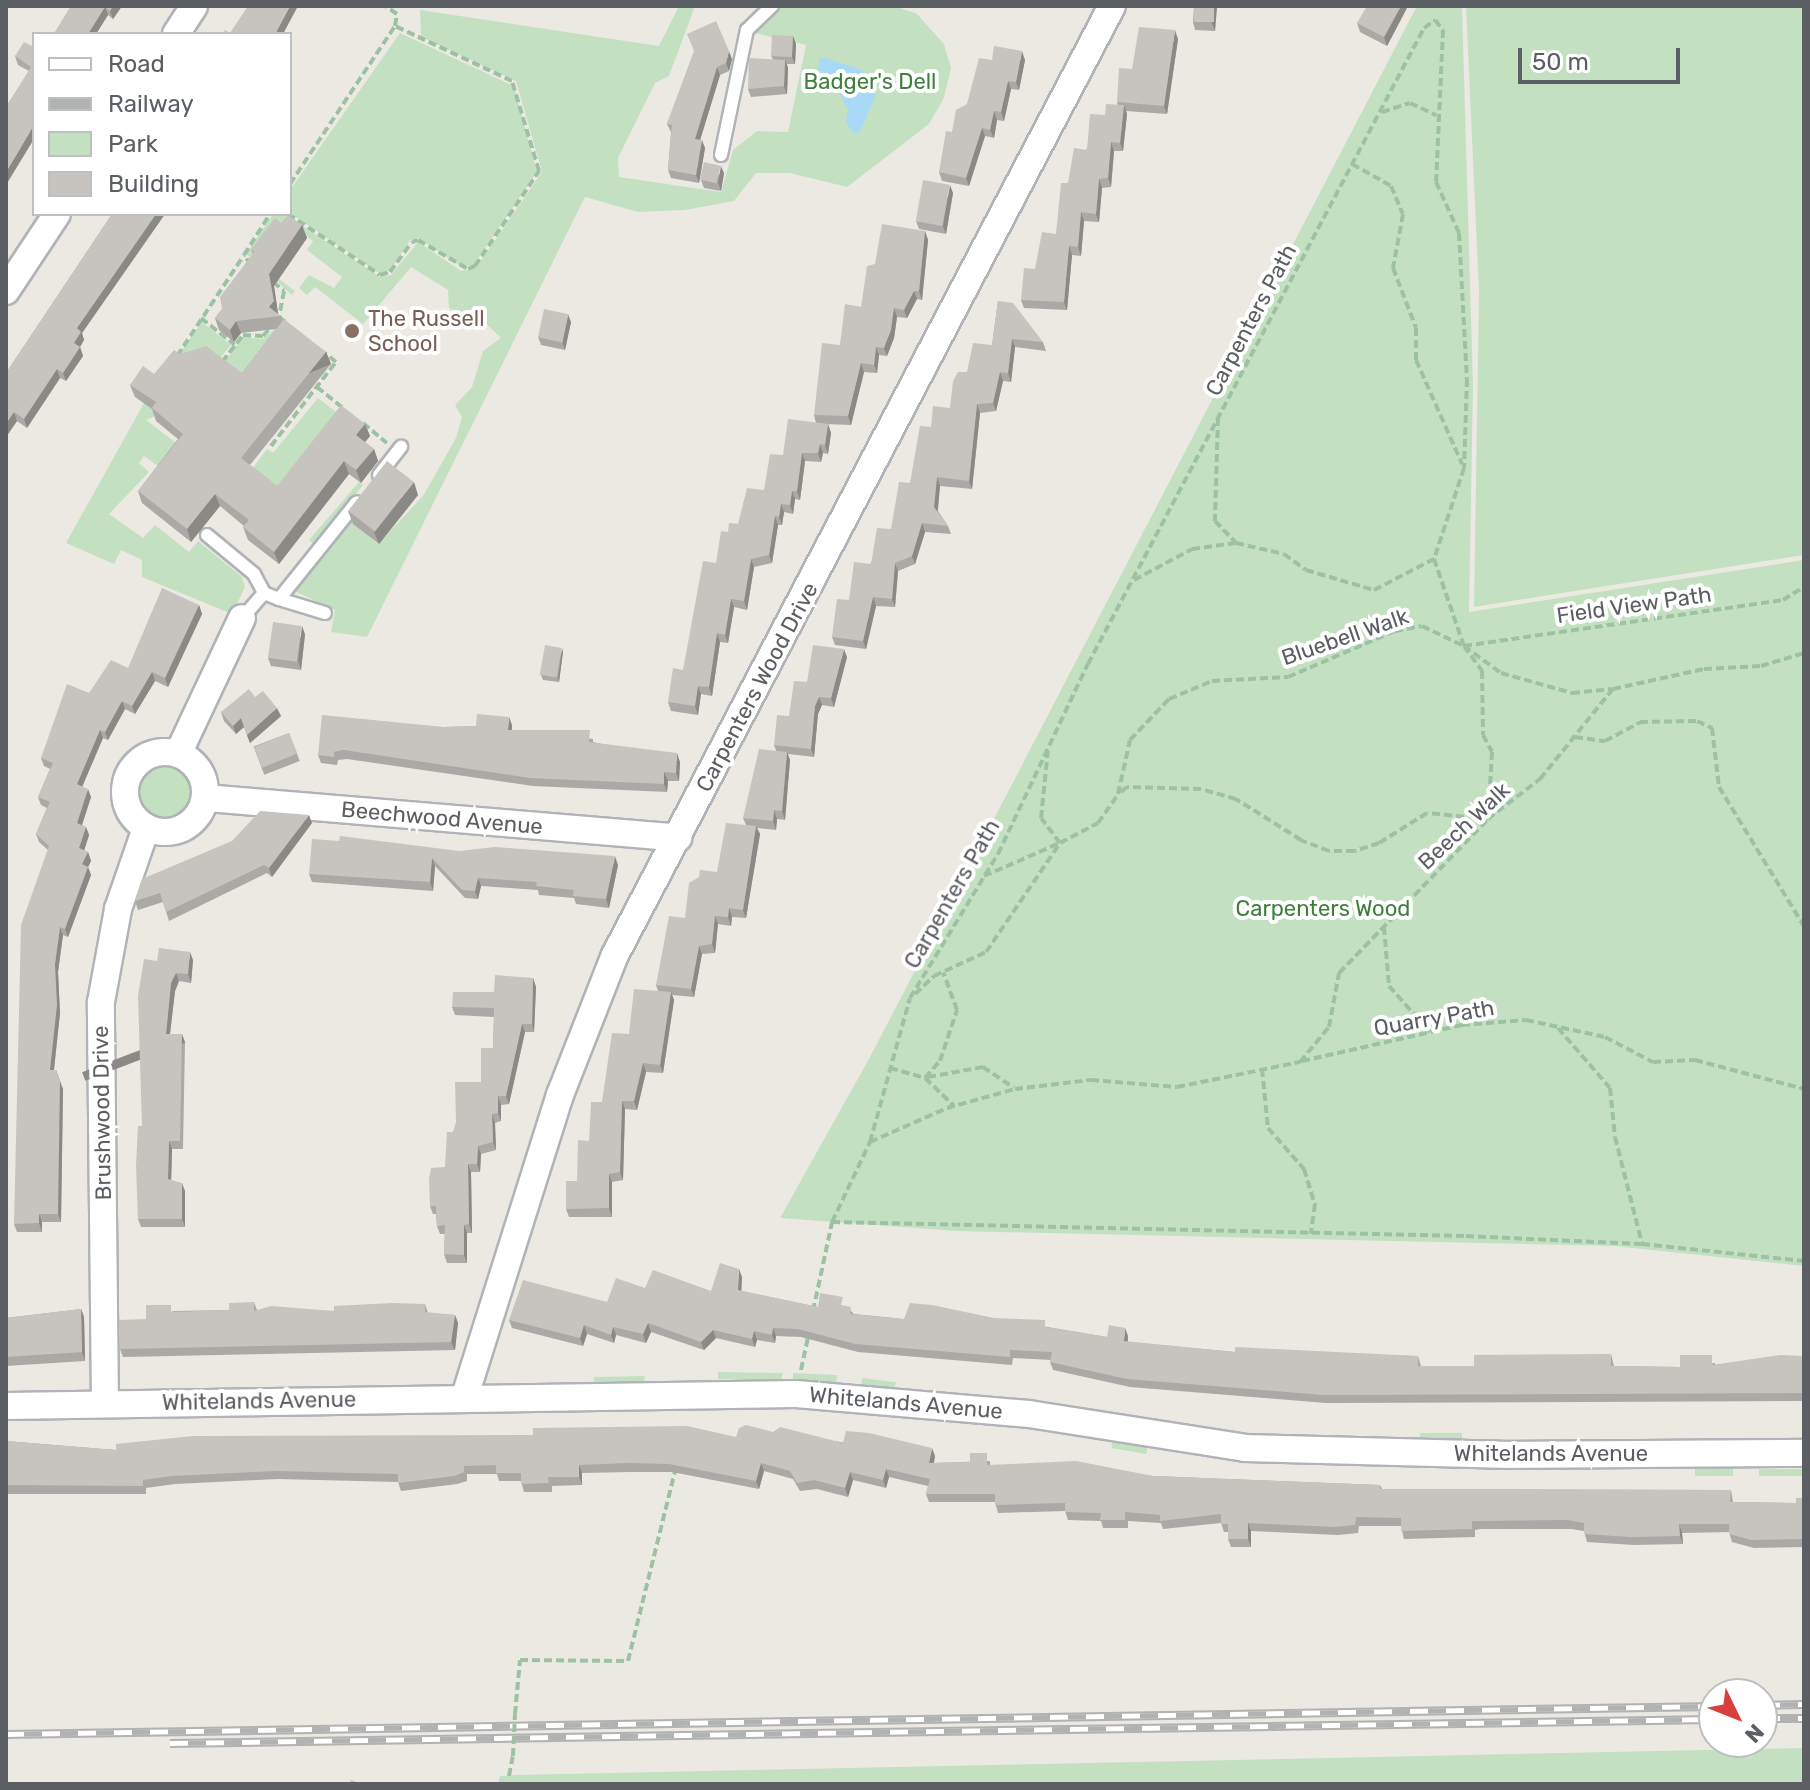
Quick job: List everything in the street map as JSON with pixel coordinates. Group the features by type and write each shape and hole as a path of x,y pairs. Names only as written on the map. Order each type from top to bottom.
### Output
{"street":[{"path":"177,32 194,6"},
{"name":"Carpenters Wood Drive","path":"465,1396 560,1095 615,955 1112,6"},
{"path":"6,291 56,216"},
{"path":"178,754 242,618"},
{"path":"151,754 178,754 197,767 206,798 182,829 146,828 135,821 124,796 130,770 151,754"},
{"name":"Beechwood Avenue","path":"206,798 678,838"},
{"name":"Brushwood Drive","path":"105,1404 101,1002 118,909 146,828"},
{"name":"Whitelands Avenue","path":"6,1406 465,1396 796,1394 1029,1414 1245,1448 1510,1455 1804,1453"}],"lane":[{"path":"721,155 747,30 772,6"},
{"path":"279,599 400,450"},
{"path":"207,535 254,574 264,593 325,613"},
{"path":"242,618 264,593"}],"path":[{"path":"292,181 395,26 397,14 385,6"},
{"name":"Carpenters Path","path":"812,1316 832,1222 870,1142 910,998 981,877 998,854 1048,743 1124,595 1424,28 1435,20 1443,30 1436,115 1436,182 1459,233 1467,379 1464,468 1434,559"},
{"path":"291,216 380,275 390,272 412,242 418,240 468,269 475,266 539,171 512,81 395,26"},
{"path":"1380,113 1410,103 1436,115"},
{"path":"1352,164 1391,186 1403,214 1393,268 1416,328 1416,360 1464,468"},
{"path":"186,363 176,356 269,216"},
{"path":"244,255 255,268"},
{"path":"221,363 243,335 263,336 279,317 284,291 265,276"},
{"path":"279,317 290,325 280,337"},
{"path":"201,318 235,345"},
{"path":"271,446 336,362 313,344"},
{"path":"210,355 226,367 221,374"},
{"path":"317,387 348,411 339,422"},
{"path":"1218,417 1215,521 1236,543"},
{"path":"358,419 400,450"},
{"path":"1118,794 1127,787 1201,789 1236,799 1301,840 1329,851 1354,851 1379,843 1427,813 1488,819 1492,752 1483,735 1482,671 1464,646 1434,559 1374,590 1306,570 1284,554 1236,543 1192,549 1138,576 1124,595"},
{"name":"Field View Path","path":"1464,646 1783,600 1804,587"},
{"name":"Bluebell Walk","path":"910,998 943,972 986,952 1060,843 1098,823 1118,794 1130,740 1169,699 1212,681 1288,677 1395,631 1422,626 1464,646 1501,673 1572,693 1613,689"},
{"path":"1613,689 1704,669 1761,666 1804,653"},
{"name":"Beech Walk","path":"1300,1062 1329,1027 1339,973 1488,819 1540,779 1613,689"},
{"path":"1575,737 1605,741 1640,722 1697,721 1712,728 1719,787 1804,926"},
{"path":"981,877 1060,843 1041,818 1048,743"},
{"path":"1384,927 1389,986 1430,1032"},
{"path":"925,1078 940,1061 957,1010 943,972"},
{"name":"Quarry Path","path":"1300,1062 1430,1032 1526,1020 1605,1037 1653,1062 1695,1060 1804,1089"},
{"path":"1557,1027 1610,1088 1615,1137 1642,1244"},
{"path":"870,1142 954,1106 1015,1089 1091,1080 1177,1087 1300,1062"},
{"path":"890,1068 925,1078 983,1067 1015,1089"},
{"path":"1262,1069 1268,1128 1304,1169 1315,1204 1311,1234"},
{"path":"925,1078 954,1106"},
{"path":"832,1222 1642,1244 1804,1261"},
{"path":"796,1394 809,1331"},
{"path":"509,1776 520,1660 628,1661 678,1458"}],"green space":[{"name":"Badger's Dell","path":"679,6 695,6 669,76 655,83 618,158 619,177 721,192 733,150 757,131 788,132 806,45 755,33 778,6 894,6 917,14 944,44 951,68 944,98 929,124 847,187 790,173 756,173 734,201 685,210 638,212 585,197 367,637 331,632 335,610 292,590 388,470 353,523 378,544 423,496 456,438 462,417 455,405 472,387 483,351 501,338 484,322 470,325 449,308 448,290 411,267 363,324 315,287 307,295 299,288 309,275 334,288 342,277 307,250 313,241 293,225 255,261 295,291 292,295 246,254 272,216 287,216 380,277 391,275 418,242 461,271 476,268 542,172 516,81 421,37 420,10 659,46"},
{"name":"Carpenters Wood","path":"1417,6 1462,6 1473,387 1469,612 1804,560 1804,1266 1614,1246 956,1231 780,1218 870,1057"},
{"path":"1466,6 1804,6 1804,555 1474,607 1479,292"},
{"path":"400,33 514,86 537,172 473,266 459,265 418,238 410,240 390,271 379,273 292,214 292,187"},
{"path":"202,322 231,345 220,358 179,354"},
{"path":"281,323 234,393 224,362 243,337 263,339"},
{"path":"158,378 162,413 146,420 180,446 162,469 144,456 139,463 149,472 109,514 143,538 155,525 189,552 198,541 242,577 245,587 232,614 142,577 142,560 121,550 114,564 66,543"},
{"path":"318,398 341,416 289,499 252,469 267,449 273,453"},
{"path":"359,482 363,485 315,545 309,540"},
{"path":"163,764 183,772 191,792 183,812 163,820 143,812 135,792 143,772"},
{"path":"718,1372 783,1373 781,1381 718,1379"},
{"path":"793,1373 837,1375 836,1383 793,1380"},
{"path":"645,1376 644,1382 594,1384 594,1377"},
{"path":"862,1378 896,1382 895,1390 861,1386"},
{"path":"1420,1433 1462,1433 1462,1441 1420,1441"},
{"path":"1113,1441 1147,1447 1146,1454 1112,1448"},
{"path":"1695,1469 1733,1469 1733,1476 1695,1476"},
{"path":"1759,1469 1804,1469 1804,1476 1759,1476"},
{"path":"1804,1748 1804,1784 498,1784 500,1776 516,1775 1698,1750 1698,1758 1778,1758 1778,1749"}],"water":[{"path":"820,57 858,68 873,78 876,94 860,132 853,133 846,122 848,109 830,78 818,69"}],"building":[{"path":"71,6 113,6 110,11 105,7 89,32 55,32"},
{"path":"248,6 290,6 276,32 231,32"},
{"path":"1194,6 1214,6 1214,22 1194,22"},
{"path":"1367,6 1401,6 1384,37 1357,23"},
{"path":"716,21 729,51 726,63 717,67 695,139 702,140 696,175 668,170 672,125 667,124 694,51 687,34"},
{"path":"1139,27 1175,30 1164,106 1117,102 1119,68 1132,69"},
{"path":"772,35 793,36 792,57 771,56"},
{"path":"24,42 32,46 32,128 6,172 6,103 31,67 15,56"},
{"path":"994,46 1022,51 1016,82 1008,81 1001,112 994,111 990,130 982,128 966,178 939,172 946,131 952,132 956,110 967,104 979,58 992,60"},
{"path":"749,58 785,60 784,86 748,89"},
{"path":"1106,104 1124,105 1120,143 1111,142 1108,178 1099,179 1096,214 1081,212 1078,247 1069,246 1064,302 1021,300 1024,268 1035,269 1042,232 1056,234 1061,183 1068,183 1074,148 1087,150 1090,114 1105,115"},
{"path":"704,162 721,166 717,183 700,180"},
{"path":"923,180 950,185 942,226 916,221"},
{"path":"111,216 155,216 77,328 81,332 74,343 80,347 63,373 57,369 24,419 14,412 6,424 6,373"},
{"path":"289,216 302,225 269,274 274,301 269,307 281,316 236,321 230,330 215,318 222,309 220,297 275,218 281,223"},
{"path":"882,224 925,231 919,291 914,291 904,310 894,308 891,330 884,348 876,347 874,365 861,363 848,416 814,415 822,343 840,345 845,304 861,307 867,266 875,264"},
{"path":"998,301 1013,303 1043,342 1012,339 1008,373 1000,372 993,403 977,404 969,481 937,477 934,507 948,526 922,523 912,556 895,563 892,599 873,597 863,641 832,637 837,599 849,600 854,562 871,564 877,528 891,529 899,482 910,483 920,426 931,427 933,406 950,408 953,381 958,372 967,372 973,343 992,345"},
{"path":"544,309 568,314 562,343 538,337"},
{"name":"The Russell School","path":"284,319 326,352 241,458 277,486 341,405 365,424 356,435 374,449 356,470 344,461 274,552 243,527 249,520 215,494 187,529 138,491 183,434 152,408 156,402 130,385 143,366 154,374 174,350 180,354 206,346 242,373"},
{"path":"788,419 828,424 825,445 820,444 818,453 802,453 797,491 792,491 790,505 781,504 779,517 775,516 769,555 751,559 744,601 731,599 725,635 717,633 709,687 698,686 695,706 668,702 673,668 683,670 703,561 716,563 721,531 728,532 729,523 738,524 747,488 764,490 770,454 783,455"},
{"path":"387,461 414,482 375,532 348,511"},
{"path":"162,588 199,605 165,678 152,672 132,706 122,701 105,732 100,730 77,784 88,789 77,823 86,827 79,848 88,852 82,864 88,867 65,929 60,927 55,964 57,1005 50,1070 56,1070 60,1081 58,1214 39,1214 39,1223 14,1224 21,925 49,846 36,834 50,802 38,797 53,763 41,758 67,684 89,693 111,660 128,668"},
{"path":"273,622 302,626 297,662 268,658"},
{"path":"545,645 562,648 557,677 540,675"},
{"path":"813,645 844,649 831,698 819,697 815,706 811,749 774,745 777,715 789,716 794,681 807,682"},
{"path":"249,689 255,697 263,691 277,708 247,735 241,718 233,726 221,712"},
{"path":"477,714 509,717 508,730 590,730 589,742 677,753 676,773 664,772 664,784 530,778 344,750 334,751 334,757 318,755 322,715 444,727 476,726"},
{"path":"289,733 297,753 262,768 254,747"},
{"path":"759,749 787,752 782,811 774,810 773,821 743,818"},
{"path":"260,811 309,815 269,868 264,865 166,912 160,893 135,901 142,879 232,841"},
{"path":"726,823 756,826 743,910 729,908 728,917 715,916 712,944 699,946 691,989 656,985 669,916 685,918 689,883 699,877 700,870 717,872"},
{"path":"340,836 459,851 495,847 615,856 606,899 573,896 574,890 536,886 537,882 478,878 475,891 462,890 432,858 430,882 309,874 312,839 339,841"},
{"path":"159,948 190,952 188,974 176,973 171,983 166,1034 182,1034 180,1141 169,1141 168,1179 182,1183 182,1219 138,1219 136,1166 138,1126 142,1126 138,996 144,959 157,961"},
{"path":"495,975 533,978 532,1024 522,1024 506,1096 498,1096 498,1113 492,1114 493,1142 478,1146 477,1164 468,1164 469,1224 464,1225 464,1255 444,1254 445,1225 437,1226 436,1206 430,1206 431,1168 445,1167 447,1132 453,1132 456,1122 455,1082 481,1082 481,1048 493,1048 494,1008 452,1007 453,992 494,992"},
{"path":"634,989 671,992 660,1065 643,1063 634,1101 622,1101 620,1172 609,1174 609,1208 566,1209 566,1181 577,1181 578,1140 589,1141 591,1102 602,1102 612,1033 629,1034"},
{"path":"720,1263 739,1269 738,1290 818,1307 820,1293 843,1297 841,1305 851,1307 850,1314 904,1319 910,1303 932,1305 994,1318 1045,1320 1045,1327 1107,1337 1109,1325 1125,1328 1124,1341 1235,1352 1235,1347 1418,1356 1418,1366 1474,1366 1474,1355 1611,1354 1611,1366 1680,1367 1680,1355 1712,1355 1712,1365 1780,1355 1804,1356 1804,1393 1324,1395 1127,1379 1050,1362 1052,1352 1010,1350 1010,1357 855,1344 798,1329 773,1328 772,1335 754,1331 752,1339 713,1330 701,1342 648,1323 643,1334 613,1327 611,1335 584,1325 580,1338 509,1320 523,1280 607,1302 616,1278 645,1288 653,1270 711,1291"},
{"path":"254,1302 254,1311 271,1306 334,1311 334,1306 425,1304 425,1312 455,1315 451,1342 120,1349 119,1320 146,1319 146,1305 171,1305 171,1312 229,1310 229,1303"},
{"path":"81,1309 82,1352 6,1357 6,1318"},
{"path":"746,1425 773,1432 780,1427 843,1443 846,1431 869,1433 932,1448 929,1463 970,1462 970,1453 987,1453 987,1465 1076,1461 1153,1476 1380,1485 1380,1489 1731,1490 1730,1502 1796,1503 1796,1498 1804,1498 1804,1539 1751,1540 1729,1534 1729,1524 1679,1524 1680,1536 1584,1534 1584,1523 1568,1520 1472,1521 1472,1529 1401,1531 1401,1518 1356,1517 1355,1525 1335,1527 1248,1523 1248,1539 1228,1539 1228,1524 1221,1524 1221,1514 1160,1521 1160,1515 1125,1512 1125,1520 1100,1520 1101,1513 1065,1512 1065,1503 995,1505 995,1494 926,1494 930,1479 886,1469 883,1480 850,1472 845,1488 814,1480 797,1483 790,1471 761,1463 756,1481 669,1464 627,1463 579,1465 579,1477 548,1477 549,1483 521,1484 521,1473 496,1473 496,1465 464,1466 464,1472 454,1476 398,1483 398,1474 275,1471 172,1476 143,1480 143,1486 6,1485 6,1441 116,1450 116,1444 193,1436 533,1435 533,1428 687,1426 736,1437 739,1428"}],"railway":[{"path":"1778,1705 1804,1704"},
{"path":"6,1734 1698,1706"},
{"path":"1778,1718 1804,1718"},
{"path":"170,1743 1698,1719"}],"place":[{"name":"The Russell School","path":"352,331"}]}
